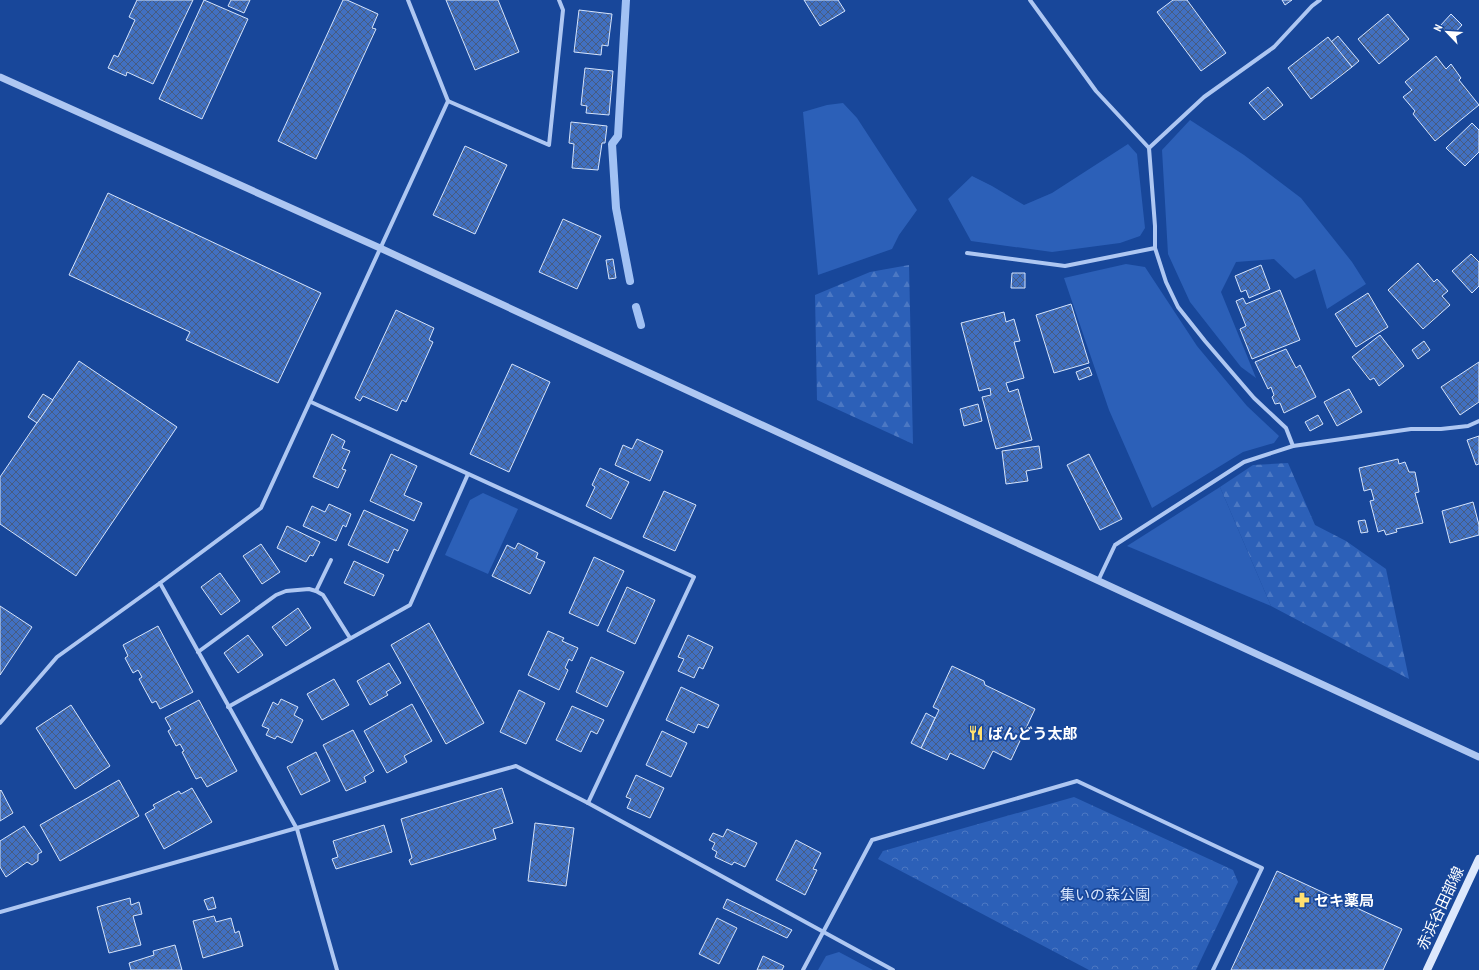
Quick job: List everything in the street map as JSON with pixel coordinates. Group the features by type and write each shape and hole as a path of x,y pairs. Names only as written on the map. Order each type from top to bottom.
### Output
{"main road":[{"name":"赤浜谷田部線","path":"1427,970 1479,859"}],"street":[{"path":"408,0 448,101 549,145 563,10 559,0"},
{"path":"1030,0 1096,91 1149,148 1155,226 1155,248 1166,282 1178,307 1254,398 1286,428 1293,446"},
{"path":"1149,148 1204,97 1274,47 1312,6 1320,0"},
{"path":"0,77 380,248 1479,757"},
{"path":"0,724 57,657 261,508 448,101"},
{"path":"967,253 1065,266 1155,248"},
{"path":"311,402 694,577 588,803"},
{"path":"1098,581 1115,545 1244,462 1293,446 1411,429 1441,429 1468,426 1479,421"},
{"path":"228,707 410,604 468,474"},
{"path":"316,591 331,560"},
{"path":"160,583 297,829 337,970"},
{"path":"198,652 276,595 296,590 309,589 323,595 350,638"},
{"path":"0,912 516,766 588,803 893,970"},
{"path":"803,970 872,840 1077,781 1262,868 1213,970"}],"green space":[{"path":"843,103 857,118 917,210 899,235 892,249 818,275 803,112 827,105"},
{"path":"1190,120 1244,155 1301,198 1352,262 1366,284 1327,309 1315,269 1295,279 1274,259 1236,262 1221,292 1256,378 1241,367 1190,302 1168,254 1162,150"},
{"path":"1128,144 1137,154 1145,228 1140,236 1120,243 1052,252 971,241 948,199 972,176 1024,205 1052,193"},
{"path":"1126,264 1145,267 1197,346 1247,406 1279,436 1274,443 1243,452 1152,508 1109,410 1064,278"},
{"path":"909,265 913,444 817,400 815,295 870,272"},
{"path":"1288,463 1315,525 1346,541 1386,569 1409,679 1271,606 1220,487 1253,465"},
{"path":"1220,487 1271,606 1127,546"},
{"path":"483,493 518,509 488,574 445,555 470,500"},
{"name":"集いの森公園","path":"1074,797 1233,870 1238,882 1196,970 1089,970 878,859 883,851"},
{"path":"839,952 873,970 818,970 826,956"}],"building":[{"path":"137,0 193,0 153,84 127,72 126,76 108,68 114,55 118,57 135,20 129,17"},
{"path":"204,0 248,19 202,119 159,99"},
{"path":"231,0 250,0 244,13 228,6"},
{"path":"343,0 347,0 378,14 372,28 376,29 316,159 278,141"},
{"path":"446,0 498,0 519,52 475,70"},
{"path":"804,0 838,0 845,11 820,26"},
{"path":"1173,0 1187,0 1226,53 1201,71 1157,12"},
{"path":"1282,0 1292,0 1285,5"},
{"path":"579,10 612,14 608,46 602,45 601,55 574,52"},
{"path":"1388,14 1409,39 1379,64 1358,39"},
{"path":"1451,14 1462,25 1452,36 1440,26"},
{"path":"1338,36 1359,61 1352,67 1331,42"},
{"path":"1328,37 1352,67 1311,99 1288,68"},
{"path":"1436,56 1446,69 1451,64 1461,78 1459,80 1479,105 1435,141 1413,114 1415,111 1403,97 1412,90 1405,82"},
{"path":"585,68 613,71 609,115 586,113 587,106 581,105"},
{"path":"1268,87 1283,105 1264,120 1249,103"},
{"path":"571,122 607,126 605,143 602,143 598,170 572,168 574,144 569,143"},
{"path":"1472,123 1479,130 1479,152 1465,166 1446,148"},
{"path":"465,146 507,165 475,234 433,215"},
{"path":"108,193 321,293 278,383 186,340 190,332 69,275"},
{"path":"563,219 601,236 577,289 539,272"},
{"path":"1471,254 1479,262 1479,286 1472,293 1452,271"},
{"path":"613,259 616,278 609,279 606,260"},
{"path":"1418,263 1434,282 1437,279 1448,291 1442,296 1450,305 1423,329 1388,290"},
{"path":"1261,265 1270,289 1249,298 1246,290 1241,292 1235,276"},
{"path":"1012,273 1025,273 1025,288 1011,288"},
{"path":"1280,290 1300,340 1252,359 1240,329 1246,326 1236,301 1243,298 1246,304"},
{"path":"1368,293 1388,327 1356,347 1335,314"},
{"path":"1071,304 1089,363 1054,373 1036,315"},
{"path":"396,310 434,328 429,340 433,342 406,402 402,400 397,411 363,396 360,401 355,398"},
{"path":"1004,312 1006,322 1014,319 1020,341 1014,342 1024,378 1006,383 1009,392 1018,389 1032,440 996,449 982,397 991,395 990,388 979,391 961,323"},
{"path":"1380,335 1404,366 1379,386 1374,378 1370,380 1352,357"},
{"path":"1424,341 1430,350 1418,359 1412,350"},
{"path":"1286,349 1296,368 1300,365 1316,397 1284,413 1280,403 1275,404 1272,397 1274,395 1271,387 1268,389 1255,362"},
{"path":"79,361 177,427 76,576 0,524 0,477"},
{"path":"1479,362 1479,402 1460,415 1441,387"},
{"path":"512,364 550,382 509,472 470,454"},
{"path":"1089,367 1092,375 1079,380 1076,372"},
{"path":"1349,389 1362,412 1337,426 1324,402"},
{"path":"43,394 53,400 37,423 28,417"},
{"path":"978,404 982,421 964,426 960,409"},
{"path":"1318,415 1323,424 1310,431 1305,422"},
{"path":"332,434 345,441 342,448 350,451 342,469 346,470 338,488 313,477"},
{"path":"1479,436 1479,464 1476,465 1467,440"},
{"path":"637,439 663,451 650,481 615,465 623,445 632,449"},
{"path":"1039,446 1042,468 1026,471 1028,481 1006,484 1002,451"},
{"path":"391,454 417,466 404,495 422,503 414,521 370,501"},
{"path":"1089,454 1122,519 1100,530 1067,465"},
{"path":"1398,459 1399,464 1405,462 1409,472 1415,472 1419,492 1415,493 1423,523 1396,529 1397,532 1386,535 1384,530 1378,532 1370,501 1374,500 1371,489 1364,491 1359,468"},
{"path":"600,468 629,482 611,519 586,506 595,487 592,485"},
{"path":"664,491 696,505 675,551 643,537"},
{"path":"1473,502 1479,525 1479,535 1450,543 1442,511"},
{"path":"329,504 351,514 346,527 343,525 336,541 303,526 312,506 325,512"},
{"path":"364,510 408,530 398,551 394,549 388,563 348,545"},
{"path":"1365,520 1368,532 1361,533 1358,521"},
{"path":"287,526 320,542 313,556 310,555 306,562 277,548"},
{"path":"518,543 538,553 536,558 545,562 530,594 492,576 507,545 515,549"},
{"path":"261,544 280,572 262,584 243,556"},
{"path":"594,557 624,571 598,626 569,613"},
{"path":"354,561 384,575 374,596 344,583"},
{"path":"220,573 240,601 221,615 201,587"},
{"path":"627,587 655,600 635,644 607,631"},
{"path":"0,606 32,627 0,675"},
{"path":"298,608 311,628 286,646 272,627"},
{"path":"429,623 484,723 446,744 391,645"},
{"path":"158,626 193,692 160,709 156,701 152,703 139,679 142,677 138,670 133,673 125,658 128,656 123,645"},
{"path":"548,631 564,638 562,641 578,648 572,661 569,659 565,668 568,670 559,690 528,675"},
{"path":"248,635 263,655 238,673 224,653"},
{"path":"688,635 713,647 703,669 699,667 694,678 678,671 684,659 678,657"},
{"path":"591,657 624,672 607,707 576,692"},
{"path":"389,663 401,683 386,692 388,695 370,705 357,681"},
{"name":"ばんどう太郎","path":"952,666 984,681 985,685 1035,709 1011,760 993,751 984,769 950,753 947,760 921,748 939,710 933,707"},
{"path":"334,679 349,705 322,720 307,694"},
{"path":"681,687 719,705 708,728 698,724 694,733 666,720"},
{"path":"519,690 545,703 526,744 500,732"},
{"path":"281,699 298,707 294,715 303,720 292,743 277,736 275,739 266,735 269,729 262,726 273,702 278,705"},
{"path":"199,700 237,771 207,787 201,777 196,779 182,752 184,751 180,744 176,746 168,731 171,729 165,718"},
{"path":"412,704 432,741 404,756 407,762 387,773 364,731"},
{"path":"71,705 110,766 75,789 36,728"},
{"path":"572,706 604,720 597,734 591,731 581,752 556,740"},
{"path":"926,713 935,718 921,748 911,743"},
{"path":"353,730 374,771 364,777 366,782 346,791 323,745"},
{"path":"662,731 687,743 671,777 646,765"},
{"path":"316,752 330,781 301,795 287,767"},
{"path":"636,775 664,788 650,818 627,808 631,799 626,797"},
{"path":"119,780 139,816 60,861 40,825"},
{"path":"192,788 212,822 164,849 145,814 155,808 153,805 179,791 181,794"},
{"path":"502,788 513,823 493,829 496,839 411,865 409,860 412,858 401,819"},
{"path":"1,790 13,813 0,821 0,791"},
{"path":"535,823 574,828 566,886 528,881"},
{"path":"384,825 392,852 336,869 332,859 338,857 333,841"},
{"path":"24,826 42,852 38,854 38,861 32,865 27,862 6,877 0,867 0,841"},
{"path":"727,829 757,843 745,867 734,862 732,865 715,857 717,852 712,849 715,843 709,840 713,833 723,837"},
{"path":"796,840 821,853 813,869 817,870 805,895 776,880"},
{"name":"セキ薬局","path":"1277,871 1402,929 1383,970 1231,970"},
{"path":"213,897 216,908 208,910 204,900"},
{"path":"130,898 131,905 139,902 142,914 133,916 141,945 109,953 97,907"},
{"path":"727,899 792,930 787,938 723,908"},
{"path":"214,916 216,922 231,918 235,933 239,931 243,946 203,958 193,921"},
{"path":"717,918 737,928 719,964 699,954"},
{"path":"175,945 182,970 131,970 129,963 154,955 153,951"},
{"path":"763,956 784,966 782,970 757,970"}],"waterway":[{"path":"626,0 618,136 612,144 616,208 630,281"},
{"path":"636,307 641,325"}],"place":[{"name":"ばんどう太郎","path":"976,733"},
{"name":"セキ薬局","path":"1302,900"}]}
